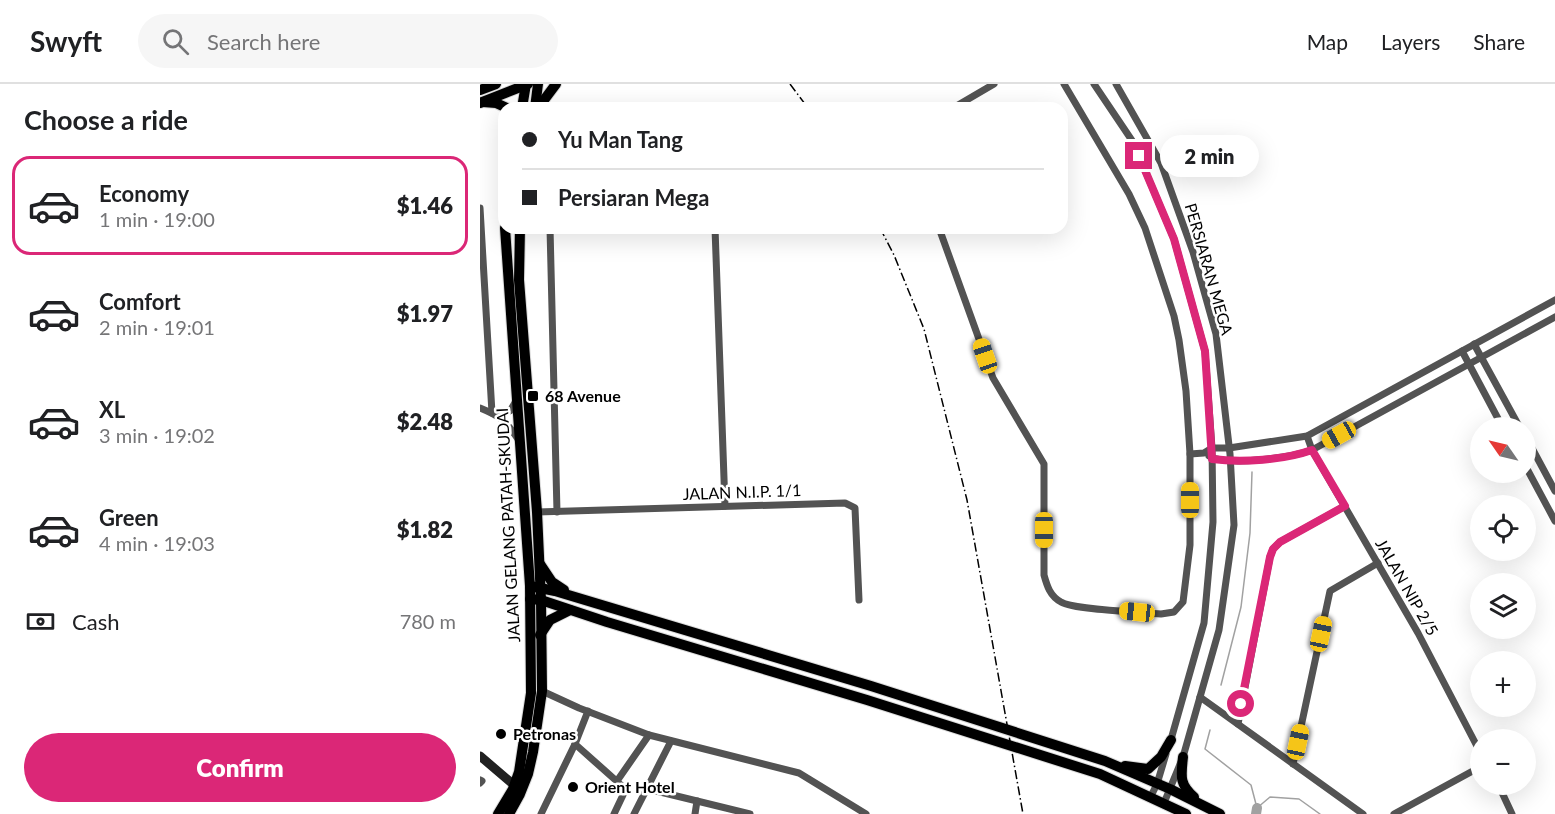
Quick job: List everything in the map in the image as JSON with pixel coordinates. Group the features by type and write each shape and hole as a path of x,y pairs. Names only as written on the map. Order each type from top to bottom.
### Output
{"main road":[{"path":"480,90 496,84"},
{"path":"481,102 526,84"},
{"path":"523,102 526,84"},
{"path":"537,102 538,84"},
{"path":"542,102 556,84"},
{"path":"481,102 498,104"},
{"name":"JALAN GELANG PATAH-SKUDAI","path":"506,234 519,441 540,636 542,691 528,774 509,814"},
{"name":"JALAN GELANG PATAH-SKUDAI","path":"520,234 519,280 537,512 539,563 535,586"},
{"path":"539,563 552,582 574,597"},
{"path":"535,586 848,679 1105,761 1216,812"},
{"path":"536,599 765,668 1100,774 1186,814"},
{"name":"JALAN GELANG PATAH-SKUDAI","path":"498,814 514,785 523,754 530,698 536,599"},
{"path":"540,636 550,621 570,610"},
{"path":"1105,761 1148,769 1161,757 1171,740"},
{"path":"1183,758 1181,775 1185,789 1216,812"}],"street":[{"path":"963,102 994,84"},
{"path":"941,234 993,378 1044,464 1044,575 1047,588 1052,595 1068,605 1161,614 1174,612 1183,602 1186,590 1190,545 1190,454 1186,391 1174,316 1144,228 1119,174 1064,84"},
{"name":"PERSIARAN MEGA","path":"1094,84 1133,142 1174,239 1205,351 1212,448 1213,522 1204,623 1171,740 1151,796"},
{"name":"PERSIARAN MEGA","path":"1116,84 1161,163 1193,252 1216,334 1231,461 1234,525 1219,630 1183,758 1164,803"},
{"path":"480,208 494,414"},
{"path":"550,234 557,512"},
{"path":"715,234 725,506"},
{"path":"1190,454 1204,453 1212,448 1229,448 1307,436 1555,300"},
{"path":"1204,453 1212,459 1231,461 1298,455 1312,450 1555,317"},
{"path":"1474,344 1514,417"},
{"path":"1462,351 1497,417"},
{"path":"494,414 510,411 516,401"},
{"path":"480,408 508,424 519,441"},
{"name":"JALAN NIP 2/5","path":"1307,436 1312,450 1418,633 1470,733"},
{"path":"1536,455 1555,490 1542,496"},
{"path":"1535,483 1555,520"},
{"name":"JALAN N.I.P. 1/1","path":"537,512 845,503 855,508 859,600"},
{"path":"1238,724 1273,549 1280,542 1345,506"},
{"path":"1293,764 1330,591 1378,563"},
{"path":"542,691 649,735 799,773 866,814"},
{"path":"1200,697 1364,814"},
{"path":"541,814 575,744 588,711"},
{"path":"619,783 649,735"},
{"path":"634,814 671,741"},
{"path":"575,744 619,783 623,795 614,814"},
{"path":"480,756 514,785"},
{"path":"1394,814 1470,772"},
{"path":"648,789 746,814"},
{"path":"1503,795 1512,814"},
{"path":"695,814 697,801"}],"waterway":[{"path":"1221,685 1241,607 1250,533 1252,472"},
{"path":"1210,730 1205,749 1251,785 1257,808 1270,797 1299,799 1320,814"},
{"path":"1256,814 1257,808"}],"railway":[{"path":"790,84 804,102"},
{"path":"883,234 924,329 967,500 1023,814"}],"place":[{"name":"68 Avenue","path":"533,396"},
{"name":"Petronas","path":"501,734"},
{"name":"Orient Hotel","path":"573,787"}],"route":[{"path":"1139,156 1174,239 1205,351 1212,459 1231,461 1298,455 1312,450 1345,506 1280,542 1273,549 1241,704"}]}
